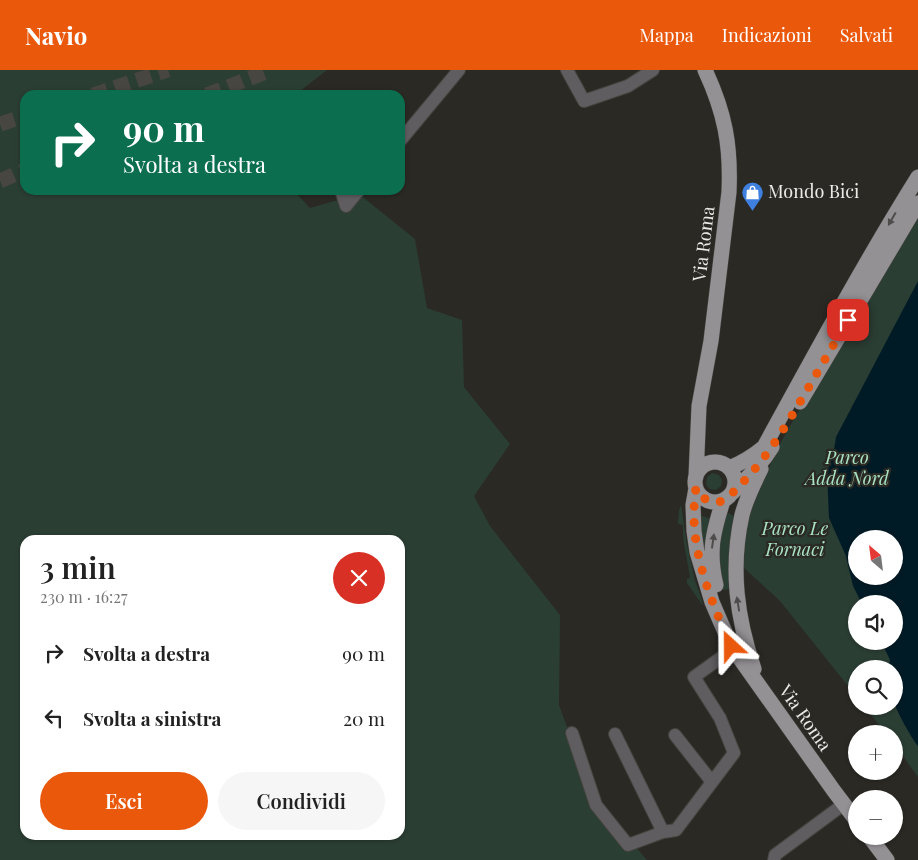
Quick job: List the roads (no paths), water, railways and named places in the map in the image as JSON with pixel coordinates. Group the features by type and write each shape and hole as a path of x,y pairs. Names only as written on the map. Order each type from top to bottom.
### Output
{"main road":[{"name":"Via Roma","path":"705,70 719,104 725,125 729,147 730,170 711,341 699,406 696,482 693,505 697,552 712,602 733,649 848,809"},
{"path":"918,177 897,210 764,447 756,454 724,466 712,463 705,465 700,470 696,482 700,495 707,500 715,502 727,497 747,479 766,456 789,421 918,203"},
{"path":"698,425 708,452 732,472 735,480 734,489 727,497 715,530 711,556 712,571 736,642 759,685"},
{"path":"759,685 746,645 737,599 736,552 743,514 766,456"},
{"path":"876,845 887,860"}],"street":[{"path":"405,135 459,70"},
{"path":"567,70 584,101 628,86 653,70"},
{"path":"343,195 346,206 355,195"},
{"path":"572,733 596,805 628,845 663,832 676,830 734,753 720,718 694,678 733,649"},
{"path":"615,734 663,832"},
{"path":"675,735 712,782"},
{"path":"774,860 775,855 844,804"}],"water":[{"path":"918,281 918,746 900,715 903,715 903,660 890,660 885,650 903,650 903,595 858,595 853,585 903,585 903,530 848,530 848,565 829,518 827,471 833,456 836,437"}],"tunnel":[{"path":"108,90 168,70"},
{"path":"220,90 271,70"},
{"path":"0,124 20,118"},
{"path":"0,181 20,172"}],"place":[{"name":"Mondo Bici","path":"752,211"}],"park label":[{"name":"Parco Adda Nord","path":"847,468"},
{"name":"Parco Le Fornaci","path":"795,539"}]}
